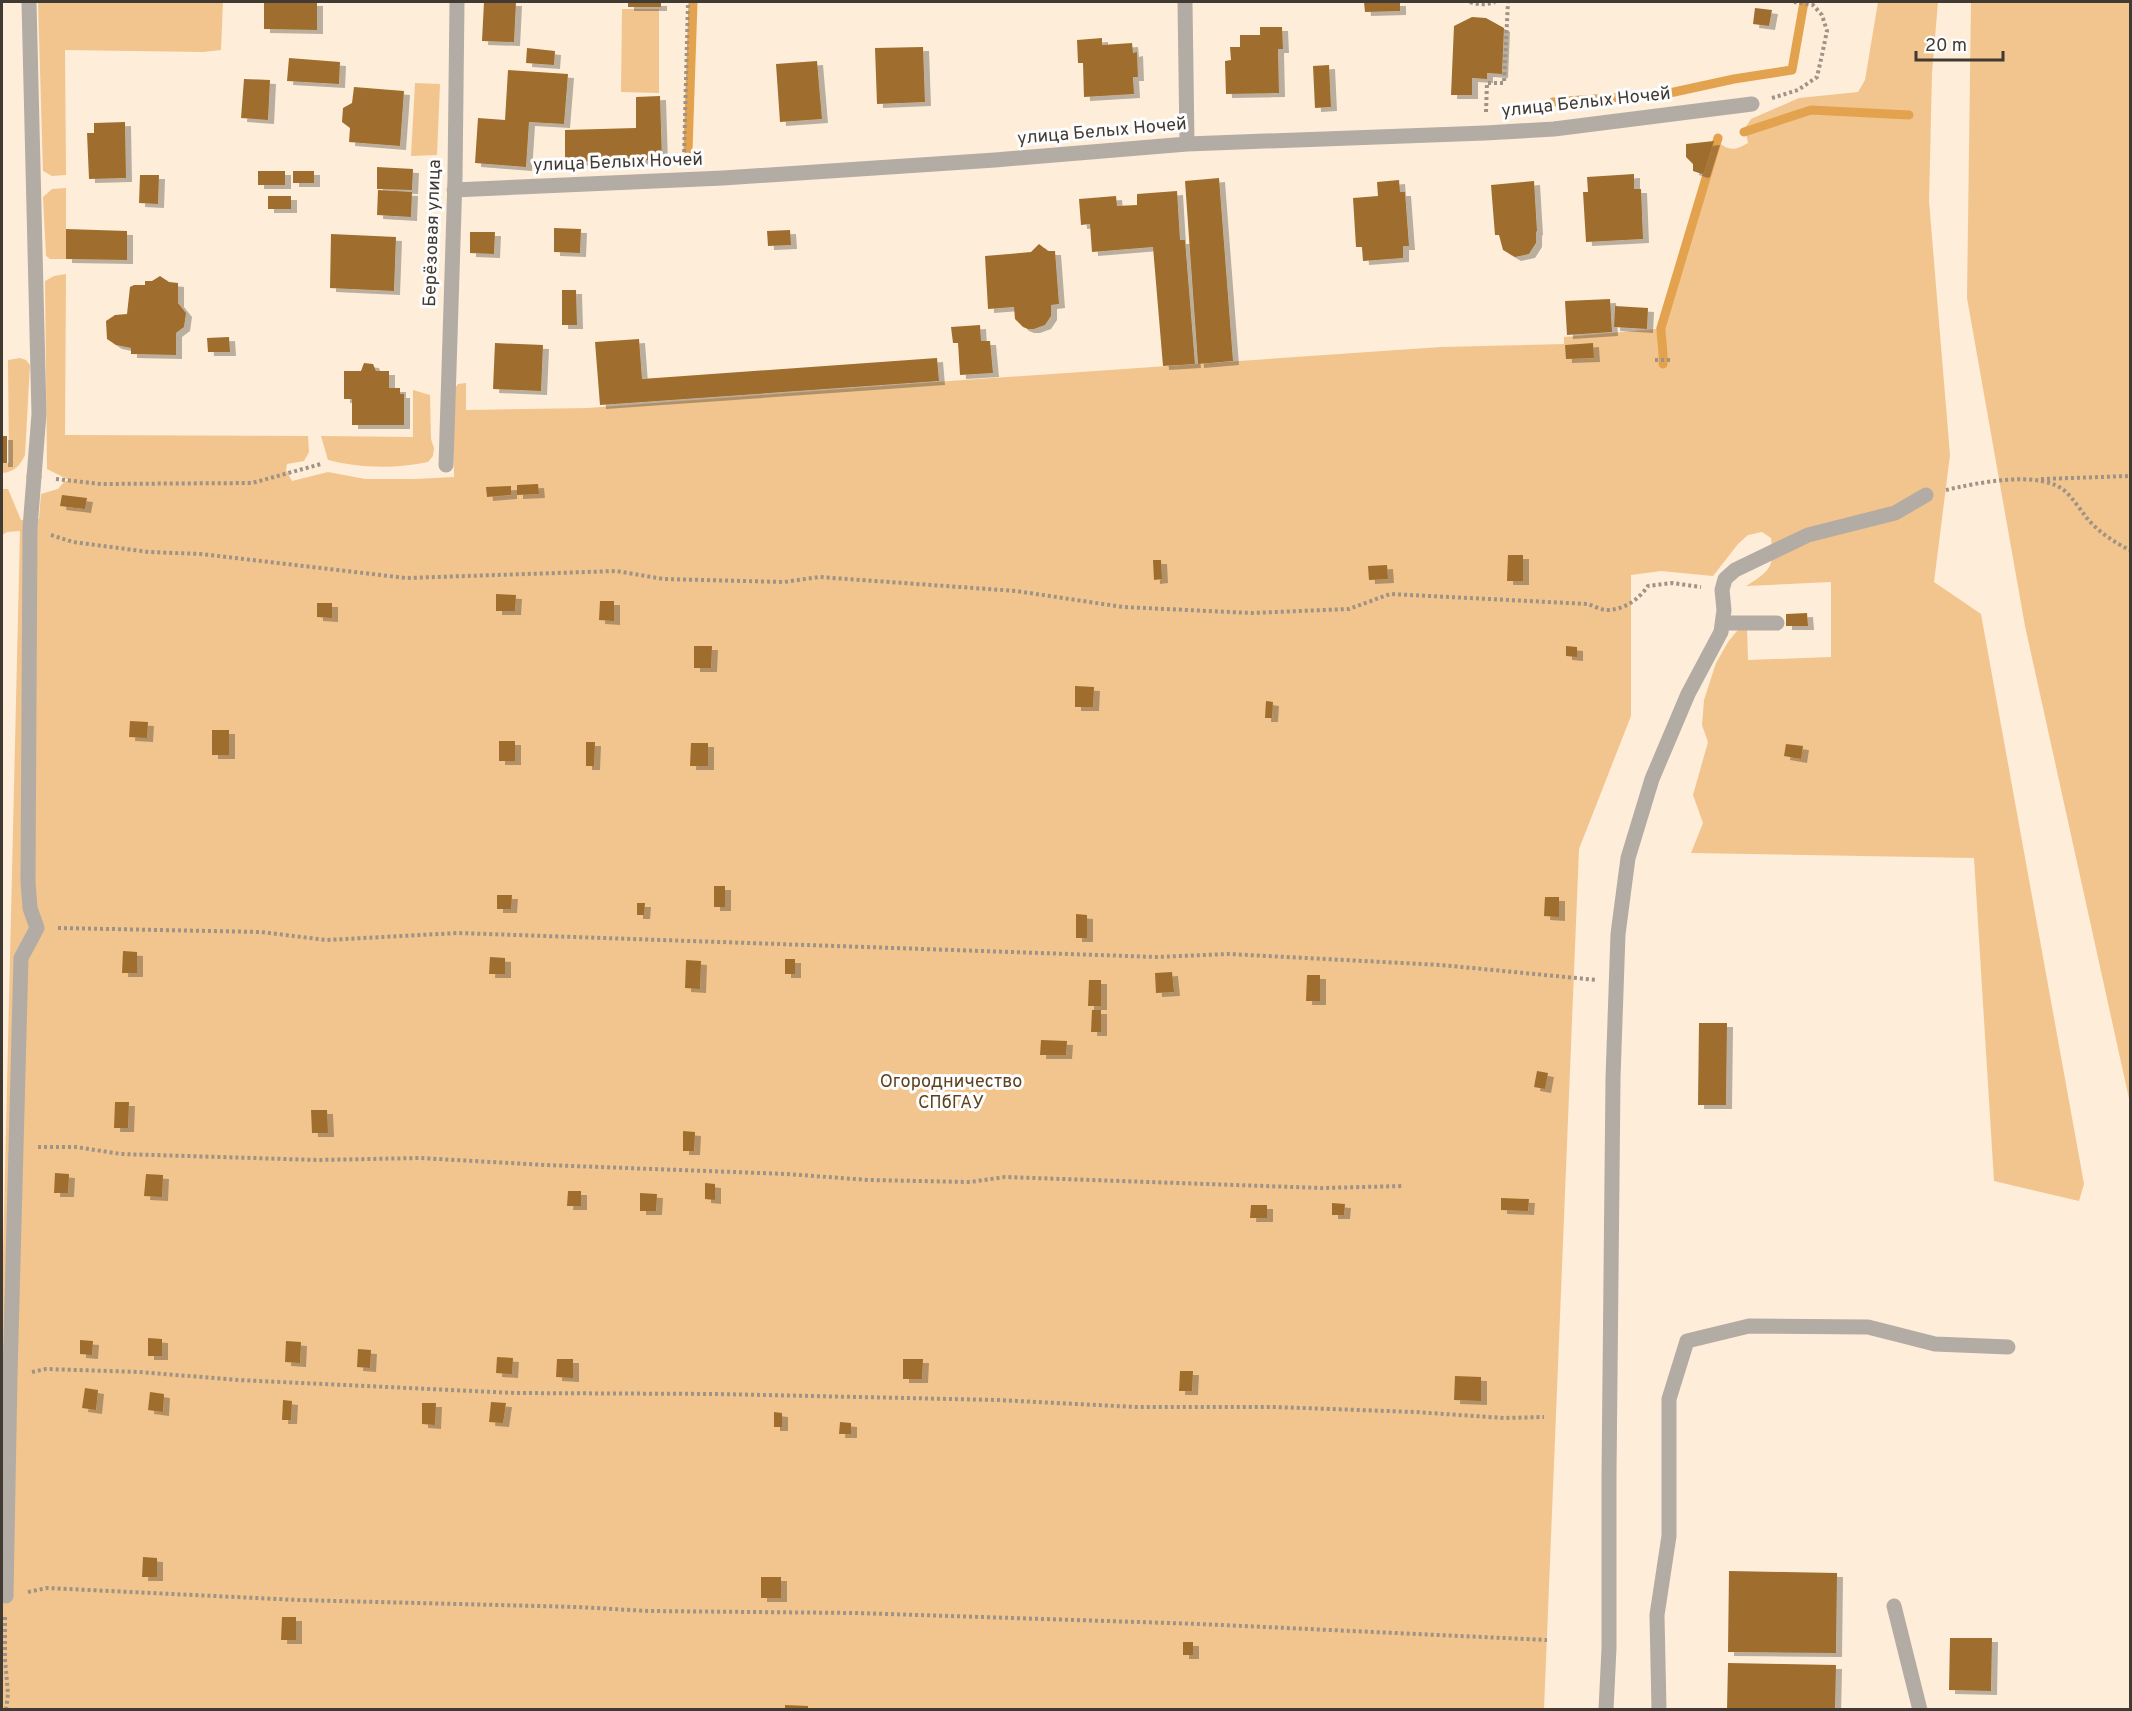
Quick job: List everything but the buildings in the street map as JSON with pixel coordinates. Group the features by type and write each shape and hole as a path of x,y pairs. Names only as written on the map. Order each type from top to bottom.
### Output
{"street":[{"path":"6,1596 21,958 37,928 30,908 28,882 30,528 39,414 29,2"},
{"name":"Берёзовая улица","path":"446,465 457,2"},
{"path":"1185,2 1186,144"},
{"name":"улица Белых Ночей","path":"454,190 683,180 995,160 1186,144 1554,129 1752,104"},
{"path":"1606,1710 1609,1648 1613,1078 1618,934 1628,858 1652,778 1688,694 1721,632 1724,623 1722,590 1725,579 1735,570 1808,536 1895,513 1926,495"},
{"path":"1724,623 1777,622"},
{"path":"1659,1710 1658,1615 1669,1536 1669,1399 1687,1341 1749,1326 1868,1327 1935,1344 2008,1347"},
{"path":"1894,1606 1920,1710"}],"path":[{"path":"683,180 688,2"},
{"path":"1470,2 1487,5 1495,2"},
{"path":"1486,106 1487,83 1504,83 1508,2"},
{"path":"1752,104 1798,90 1817,77 1827,31 1822,15 1812,4 1794,2"},
{"path":"1655,360 1670,360"},
{"path":"34,477 101,484 252,483 321,464"},
{"path":"1926,495 1972,484 2039,479 2130,477"},
{"path":"2039,479 2064,489 2088,519 2107,536 2130,550"},
{"path":"30,528 73,542 149,552 201,554 406,578 616,571 664,579 784,582 819,577 1016,591 1123,607 1251,613 1349,609 1390,594 1588,604 1606,610 1629,605 1648,586 1672,583 1722,590"},
{"path":"37,928 261,932 326,940 458,933 1144,957 1229,954 1441,965 1617,982"},
{"path":"17,1153 40,1147 76,1146 121,1154 318,1160 420,1158 788,1174 868,1180 970,1182 1005,1177 1322,1188 1404,1186"},
{"path":"10,1376 58,1369 515,1393 718,1394 998,1400 1136,1407 1274,1407 1504,1418 1545,1417"},
{"path":"6,1710 8,1694 5,1659 6,1596 47,1588 298,1600 648,1611 856,1613 1189,1623 1547,1640"}],"green space":[{"path":"38,2 223,2 221,50 203,52 65,50 66,175 52,176 43,171"},
{"name":"Огородничество СПбГАУ","path":"1878,2 1938,2 1932,73 1929,201 1950,455 1934,582 1981,614 2084,1184 2079,1201 1994,1181 1974,858 1691,853 1703,823 1693,795 1708,742 1702,725 1704,700 1716,663 1737,631 1747,627 1748,660 1831,657 1831,582 1746,586 1766,572 1771,562 1771,538 1762,532 1748,535 1713,576 1661,571 1631,575 1631,716 1579,849 1544,1709 2,1709 2,1299 20,531 7,532 2,535 2,489 8,489 21,520 39,519 41,494 58,489 69,480 47,469 45,281 54,276 66,274 65,435 308,436 309,452 304,461 287,464 286,470 292,481 328,472 365,479 454,477 453,391 458,384 466,383 466,410 588,408 1441,347 1564,344 1564,337 1656,329 1715,140 1727,148 1738,148 1748,143 1745,128 1751,119 1799,98 1858,92 1865,80"},
{"path":"1971,2 2130,2 2130,1103 2025,626 1967,298"},
{"path":"622,9 659,9 659,93 621,92"},
{"path":"415,83 440,84 437,155 411,156"},
{"path":"66,188 66,259 50,259 46,256 43,197 52,189"},
{"path":"20,358 26,360 30,365 25,455 16,468 2,473 2,463 9,463 8,360"},
{"path":"413,390 430,395 431,439 434,448 433,456 428,462 378,467 328,460 321,436 413,437"}],"waterway":[{"path":"688,150 693,2"},
{"path":"1553,102 1665,94 1734,79 1792,70 1804,2"},
{"path":"1744,132 1811,110 1909,115"},
{"path":"1663,364 1661,328 1718,138"}]}
